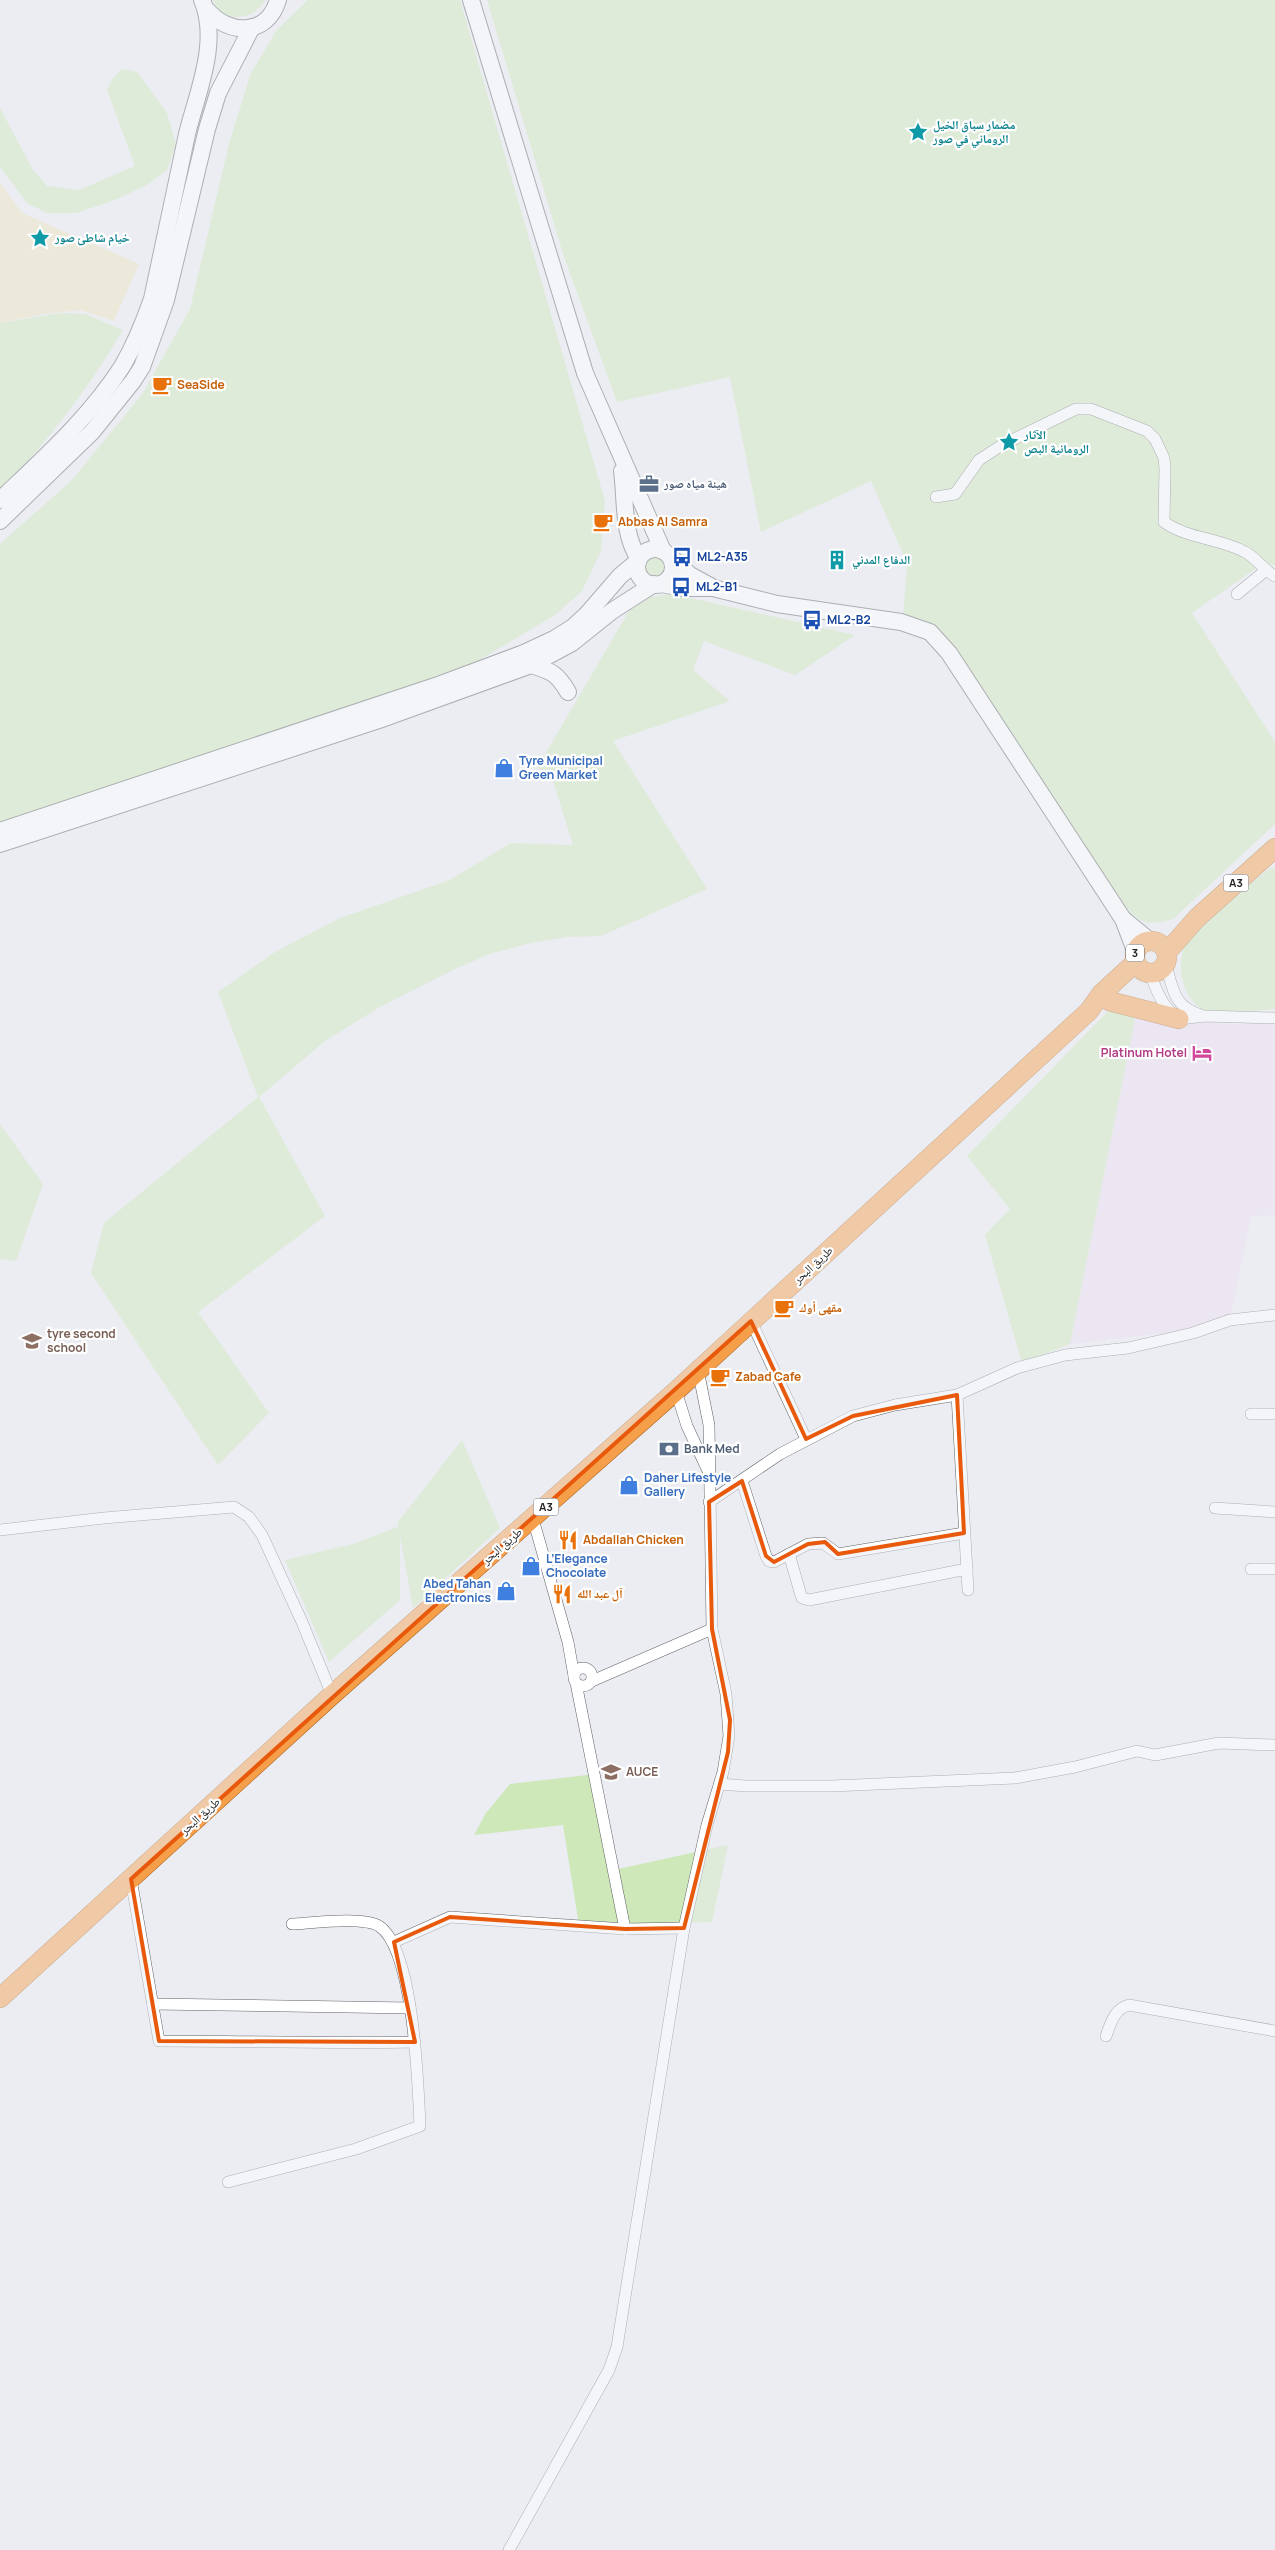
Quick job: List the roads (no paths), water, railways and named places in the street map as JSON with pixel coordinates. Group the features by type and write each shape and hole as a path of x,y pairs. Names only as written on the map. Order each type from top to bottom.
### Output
{"highway":[{"name":"طريق البحر","path":"0,1998 332,1695 533,1519 752,1322 1089,1011 1101,994 1150,957 1275,848"},
{"name":"طريق البحر","path":"1089,1011 1108,1001 1150,957"},
{"path":"1108,1001 1180,1019"}],"main road":[{"path":"205,5 215,20 226,26 239,29 252,27 263,22 272,14 279,1"},
{"path":"0,831 396,700 492,672 531,665 572,643 612,611 668,579 672,572 673,564 620,456 585,373 470,1"},
{"path":"0,500 74,426 108,387 123,364 144,321 152,299 188,134 202,83 208,33 205,5"},
{"path":"0,521 92,432 128,388 142,367 166,300 215,102 228,70 252,27"},
{"path":"620,456 630,546 639,560 638,568 643,579 657,584 684,588 714,588"},
{"path":"0,844 389,717 492,672 573,627 588,614 620,576 647,551 652,549 666,553 690,575 714,588 777,604 901,622 930,632 949,653 1123,919 1150,957"},
{"path":"531,665 548,670 559,677 568,692"}],"street":[{"path":"936,497 955,494 975,464 1002,444 1076,409 1091,409 1147,431 1155,439 1164,458 1166,495 1163,511 1164,522 1180,533 1245,552 1256,559 1270,573 1236,594"},
{"path":"1150,957 1180,1005 1190,1012 1205,1016"},
{"path":"1150,957 1161,1001 1168,1011 1180,1019 1205,1016 1275,1018"},
{"path":"709,1502 780,1454 853,1416 895,1405 957,1395 1017,1368 1065,1355 1128,1348 1193,1333 1230,1320 1275,1315"},
{"path":"752,1322 806,1439"},
{"path":"509,2550 600,2386 613,2360 617,2346 684,1928 707,1825 728,1752 730,1720 712,1630 708,1425 698,1370"},
{"path":"676,1391 691,1434 710,1475"},
{"path":"957,1395 968,1590"},
{"path":"1251,1414 1275,1414"},
{"path":"742,1481 769,1561 774,1562 808,1544 823,1543 838,1554 964,1533"},
{"path":"0,1530 104,1518 234,1507 249,1518 262,1535 302,1622 332,1695"},
{"path":"1215,1508 1275,1512"},
{"path":"533,1519 568,1642 625,1929"},
{"path":"790,1554 802,1598 809,1600 967,1569"},
{"path":"1251,1569 1275,1569"},
{"path":"575,1679 583,1686 590,1676 604,1668 617,1668 712,1630"},
{"path":"568,1642 590,1676 583,1713"},
{"path":"575,1679 581,1668 590,1676"},
{"path":"720,1784 746,1786 832,1786 1015,1778 1075,1767 1137,1750 1155,1755 1219,1743 1275,1745"},
{"path":"131,1879 159,2041 256,2041 330,2044 415,2042"},
{"path":"394,1942 450,1917 625,1929 684,1928"},
{"path":"228,2182 356,2149 420,2126 415,2042 410,2008 394,1942 378,1925 358,1921 292,1924"},
{"path":"153,2004 410,2008"},
{"path":"1106,2036 1112,2018 1121,2007 1129,2005 1275,2031"}],"place":[{"name":"مضمار سباق الخيل الروماني في صور","path":"918,132"},
{"name":"خيام شاطئ صور","path":"40,238"},
{"name":"SeaSide","path":"162,385"},
{"name":"الآثار الرومانية البص","path":"1009,442"},
{"name":"هيئة مياه صور","path":"649,484"},
{"name":"Abbas Al Samra","path":"603,522"},
{"name":"ML2-A35","path":"682,557"},
{"name":"الدفاع المدني","path":"837,560"},
{"name":"ML2-B1","path":"681,587"},
{"name":"ML2-B2","path":"812,620"},
{"name":"Tyre Municipal Green Market","path":"504,768"},
{"name":"Platinum Hotel","path":"1202,1053"},
{"name":"مقهى أوك","path":"784,1308"},
{"name":"tyre second school","path":"32,1341"},
{"name":"Zabad Cafe","path":"720,1377"},
{"name":"Bank Med","path":"669,1449"},
{"name":"Daher Lifestyle Gallery","path":"629,1485"},
{"name":"Abdallah Chicken","path":"568,1540"},
{"name":"L’Elegance Chocolate","path":"531,1566"},
{"name":"Abed Tahan Electronics","path":"506,1591"},
{"name":"آل عبد الله","path":"562,1594"},
{"name":"AUCE","path":"611,1772"}]}
